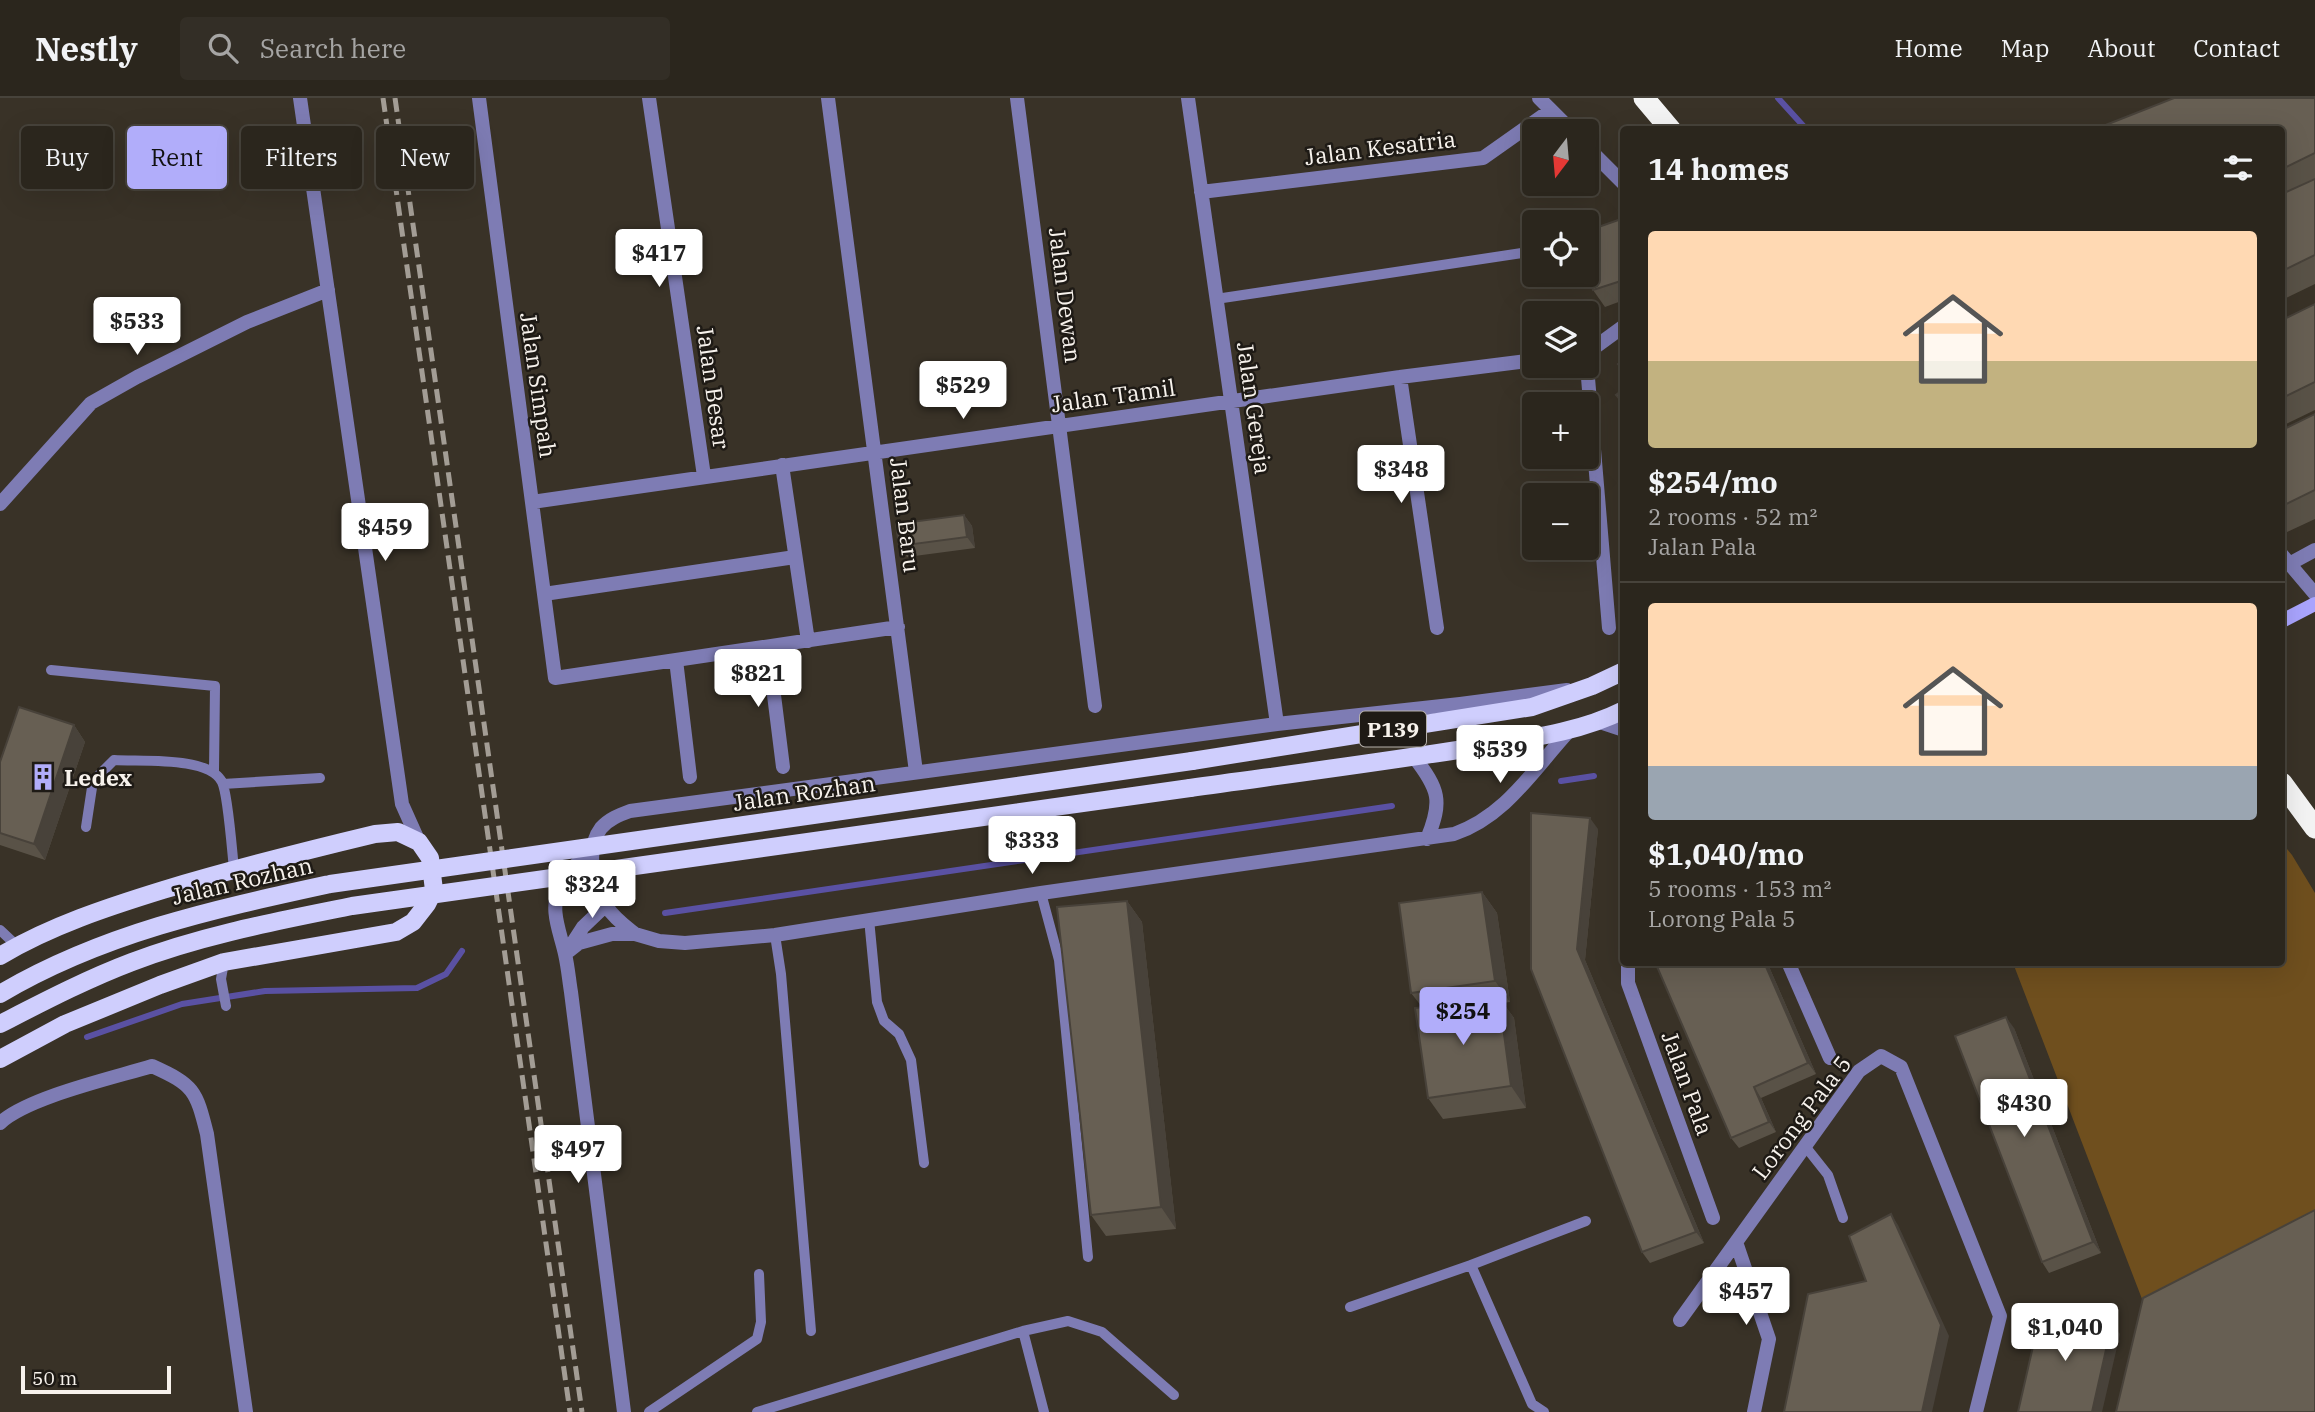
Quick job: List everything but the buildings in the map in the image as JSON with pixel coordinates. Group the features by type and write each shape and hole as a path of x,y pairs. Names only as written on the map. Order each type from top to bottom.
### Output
{"highway":[{"path":"1644,98 1668,126"},
{"path":"2285,787 2315,828"}],"main road":[{"name":"Jalan Rozhan","path":"0,994 73,957 127,936 191,915 330,884 1192,761 1532,707 1592,686 1620,673"},
{"name":"P139","path":"0,1024 79,984 133,961 269,923 352,906 1414,757 1569,731 1600,722 1620,712"},
{"path":"0,956 16,946 104,908 234,869 375,834 398,832 419,842 430,858 434,890 427,905 413,922 396,932 160,985 65,1024 0,1059"}],"street":[{"path":"300,98 402,804 419,842"},
{"name":"Jalan Simpah","path":"478,98 555,678 676,660"},
{"name":"Jalan Besar","path":"649,98 704,476"},
{"name":"Jalan Baru","path":"828,98 916,772"},
{"name":"Jalan Dewan","path":"1017,98 1095,706"},
{"name":"Jalan Gereja","path":"1188,98 1277,724"},
{"path":"1539,98 1560,119"},
{"name":"Jalan Kesatria","path":"1201,192 1483,158 1551,110"},
{"path":"1600,160 1620,180"},
{"path":"0,504 91,403 247,322 328,290"},
{"path":"1599,344 1620,329"},
{"name":"Jalan Tamil","path":"532,502 874,451 1522,362"},
{"path":"1400,377 1437,628"},
{"path":"1588,378 1609,628"},
{"path":"782,465 808,641"},
{"path":"2315,550 2286,560 2315,594"},
{"path":"544,594 795,557"},
{"path":"2285,619 2315,604"},
{"path":"690,777 676,660 898,627"},
{"path":"768,646 783,767"},
{"path":"635,934 606,906 596,886 593,850 600,830 614,817 629,811 1277,724 1592,686"},
{"path":"1600,722 1620,729"},
{"path":"565,954 579,943 612,934 635,934 685,943 775,935 1041,893 1427,839 1475,827 1495,813 1569,731"},
{"path":"1414,757 1437,791 1438,806 1427,839"},
{"path":"593,850 572,868 560,884 555,899 556,925 565,954 624,1412"},
{"path":"565,954 583,927 606,906"},
{"name":"Jalan Pala","path":"1628,966 1628,983 1713,1217"},
{"path":"1790,966 1830,1058"},
{"name":"Lorong Pala 5","path":"1680,1320 1859,1071 1881,1056 1901,1067 2000,1316 1976,1412"},
{"path":"0,1123 8,1116 42,1100 152,1066 182,1079 198,1098 207,1134 246,1412"},
{"path":"1736,1242 1769,1339 1754,1412"}],"lane":[{"path":"1216,299 1522,253"},
{"path":"51,670 215,686 214,771 223,784 234,869"},
{"path":"86,827 93,781 114,760 188,764 214,771"},
{"path":"223,784 320,778"},
{"path":"1041,893 1059,960 1088,1257"},
{"path":"869,919 877,1002 884,1021 899,1034 911,1060 924,1163"},
{"path":"0,930 16,946"},
{"path":"775,935 782,988 811,1331"},
{"path":"223,971 226,1006"},
{"path":"1805,1146 1828,1175 1843,1218"},
{"path":"1350,1307 1586,1221"},
{"path":"1471,1265 1532,1404 1544,1412"},
{"path":"649,1412 757,1339 761,1322 758,1274"},
{"path":"757,1412 1023,1331 1068,1321 1102,1332 1174,1395"},
{"path":"1023,1331 1044,1412"}],"shaded area":[{"path":"2285,847 2315,893 2315,1226 2147,1312 2014,966 2285,966"}],"waterway":[{"path":"1778,98 1803,126"},
{"path":"1561,781 1594,776"},
{"path":"665,913 1392,806"},
{"path":"87,1037 182,1004 265,991 417,988 446,974 462,951"}],"railway":[{"path":"383,98 570,1412"},
{"path":"395,98 582,1412"}],"place":[{"name":"Ledex","path":"43,777"}]}
